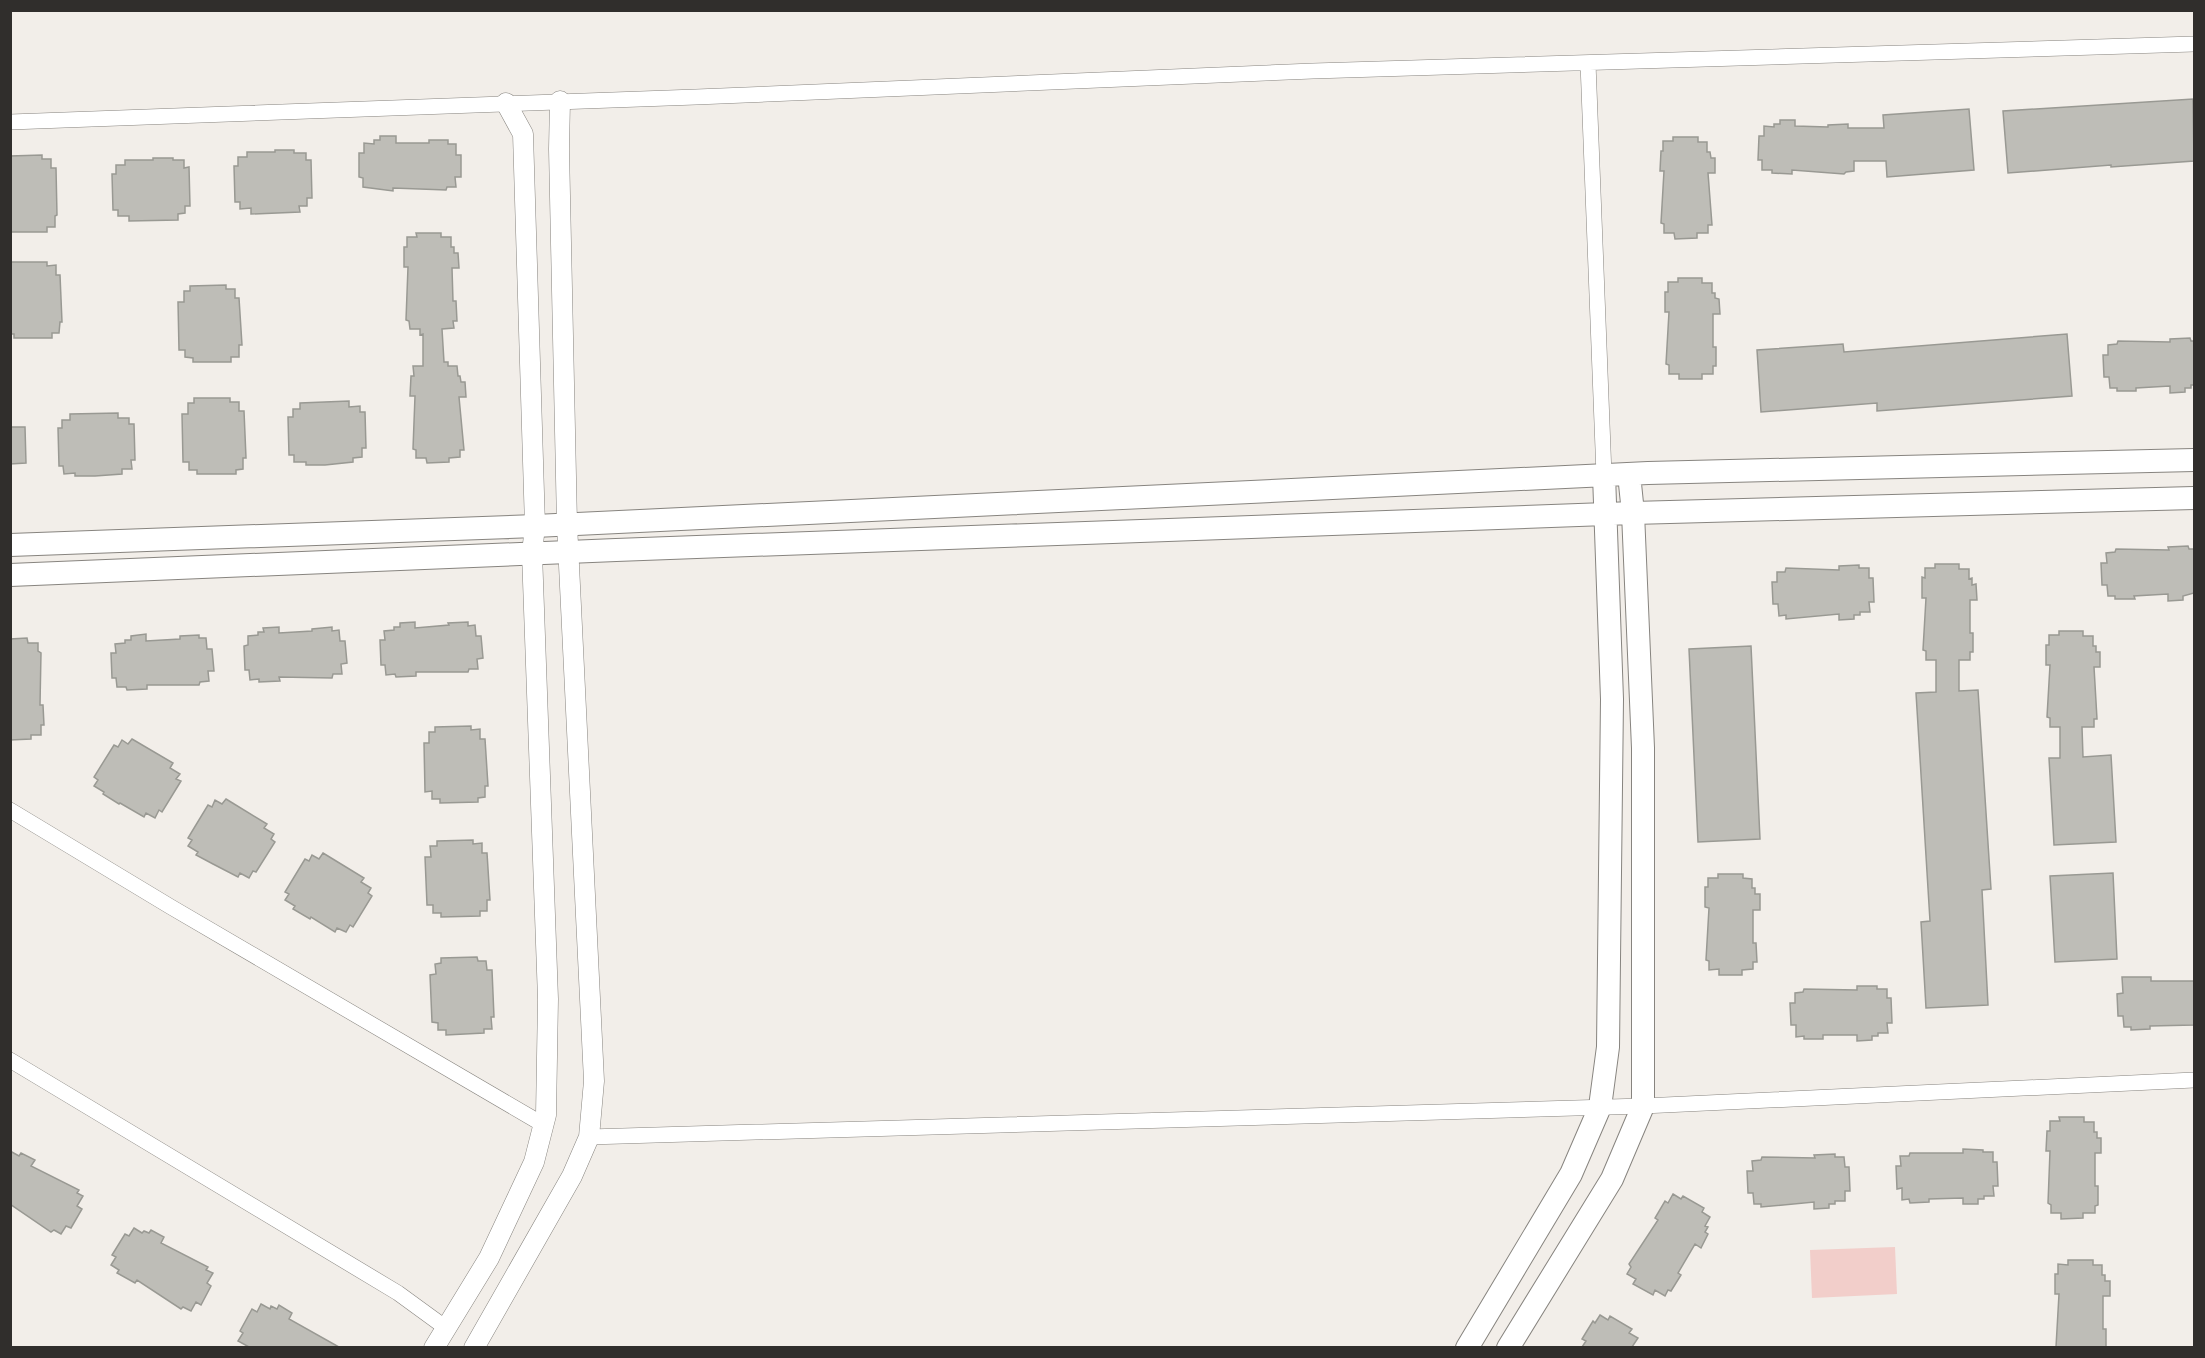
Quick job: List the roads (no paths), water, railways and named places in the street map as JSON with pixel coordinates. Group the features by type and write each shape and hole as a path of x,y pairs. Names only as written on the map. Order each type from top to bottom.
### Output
{"main road":[{"path":"10,545 535,526 1629,474 2194,460"},
{"path":"1508,1347 1612,1179 1643,1106 1642,748 1633,513 1629,474"},
{"path":"1467,1347 1571,1174 1600,1107 1608,1047 1612,699 1604,475"},
{"path":"10,575 532,553 1604,514 2194,498"}],"street":[{"path":"10,122 696,98 1313,71 2194,44"},
{"path":"1588,63 1604,475"},
{"path":"481,1345 572,1176 589,1137 594,1081 567,524 559,160 560,101"},
{"path":"434,1347 489,1258 534,1162 546,1115 548,999 532,553 535,526 523,134 506,103"},
{"path":"10,810 181,913 544,1125"},
{"path":"10,1060 398,1293 446,1328"},
{"path":"589,1137 1643,1106 2194,1080"}]}
